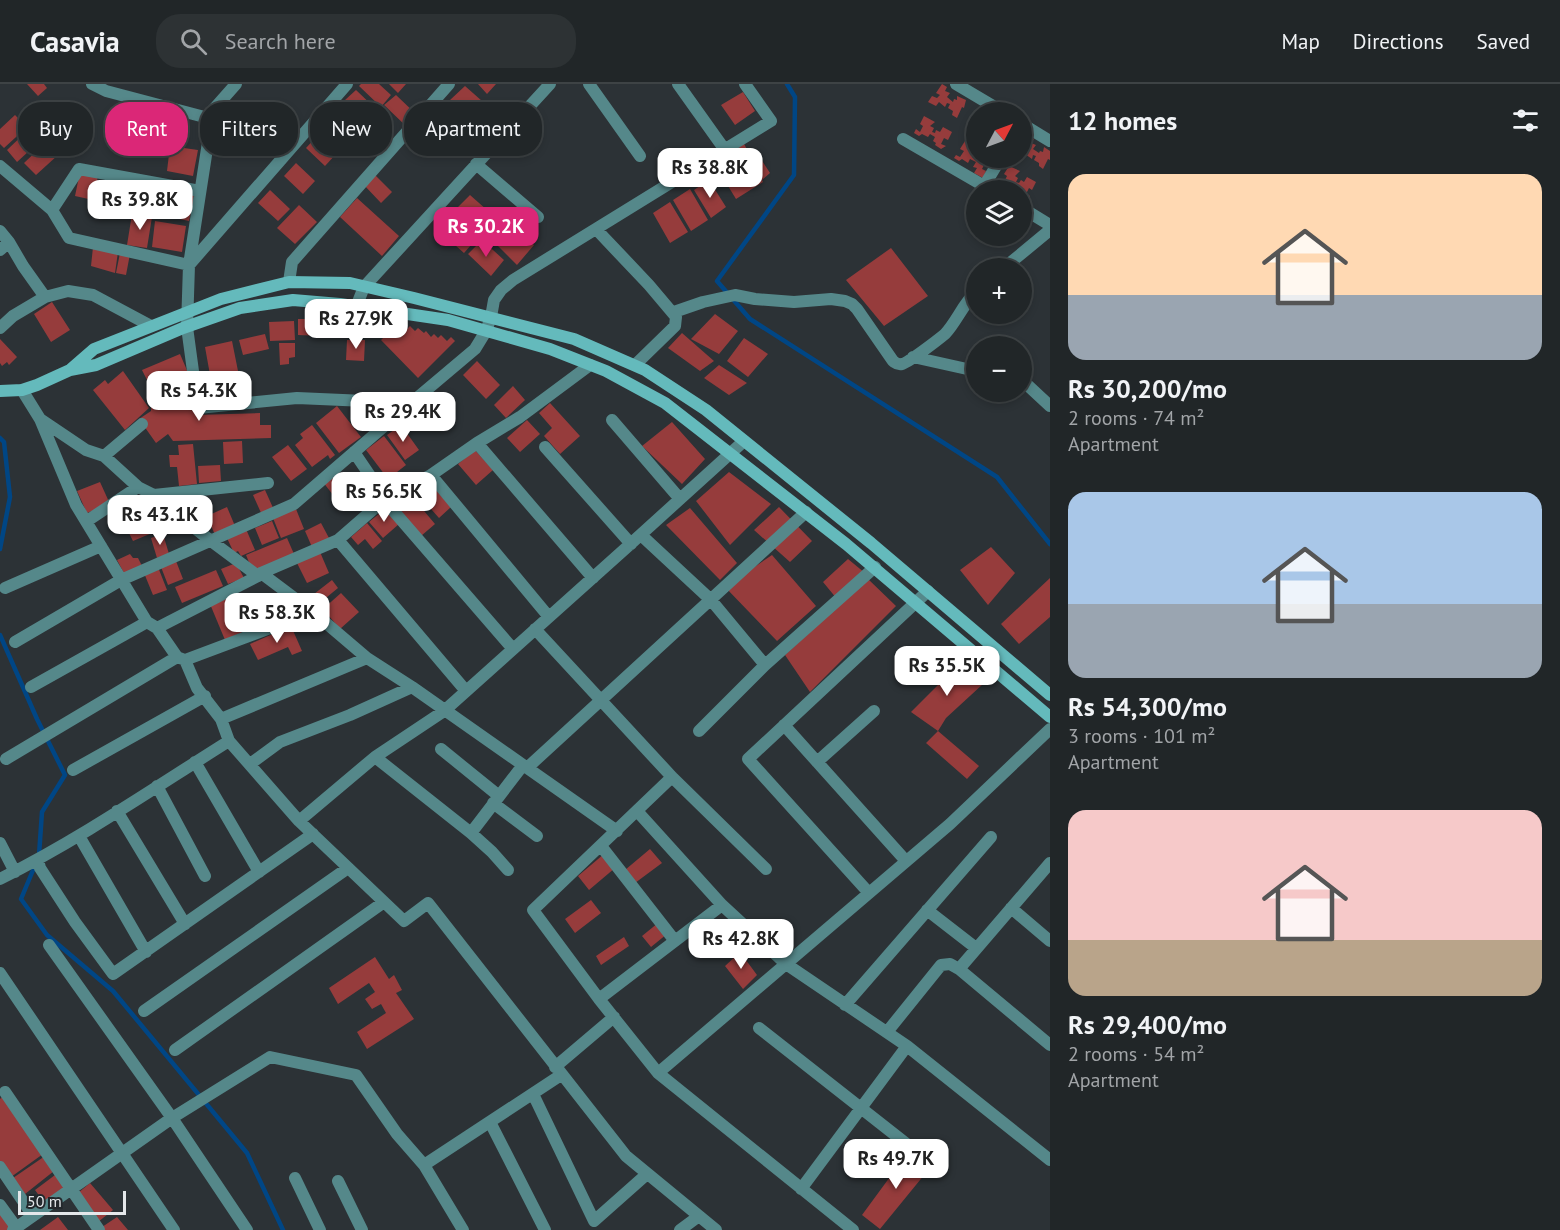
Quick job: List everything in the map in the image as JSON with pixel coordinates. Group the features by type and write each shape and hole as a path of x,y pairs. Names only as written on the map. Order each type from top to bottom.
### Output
{"street":[{"path":"92,84 106,91 200,116"},
{"path":"189,265 347,84"},
{"path":"289,282 292,262 449,84"},
{"path":"356,307 364,287 550,84"},
{"path":"590,84 640,156"},
{"path":"678,84 724,150"},
{"path":"15,642 121,580 294,504 475,349 486,331 494,300 501,290 513,280 771,121 745,84"},
{"path":"957,84 987,102"},
{"path":"219,102 232,86"},
{"path":"1032,130 1050,141"},
{"path":"903,139 974,180"},
{"path":"206,156 189,265 187,327 198,408 297,398 411,403"},
{"path":"476,164 538,217"},
{"path":"0,166 52,210 69,238 189,265"},
{"path":"52,210 79,169 200,191"},
{"path":"1032,214 1050,225"},
{"path":"596,229 674,312 676,317 675,326 634,365"},
{"path":"1016,258 1050,230"},
{"path":"0,231 5,246 23,266 45,297"},
{"path":"70,370 94,349 151,326 221,299 289,282 350,283 574,339 645,370 706,410 871,543 1050,694"},
{"path":"0,328 14,316 45,297 68,291 93,295 151,326"},
{"path":"674,312 732,295 794,302 831,299 845,301 857,309 893,361 902,364 944,334 966,303"},
{"path":"0,391 22,390 70,370 96,365 187,327 240,308 293,300 448,320 550,349 606,372 665,403 875,567 1050,717"},
{"path":"914,357 966,369"},
{"path":"354,452 377,486 379,504 431,475 520,417 590,365"},
{"path":"1032,389 1050,406"},
{"path":"22,390 40,419 76,505 121,580 152,625 181,658 197,688 221,719 229,741 299,821 404,921 428,903 626,1156 716,1230"},
{"path":"40,419 86,450 104,456 138,487 154,495 211,542 313,612 367,658 617,831"},
{"path":"612,420 680,500"},
{"path":"104,456 142,424"},
{"path":"299,821 375,757 444,711 744,441"},
{"path":"477,443 593,578"},
{"path":"546,447 631,544"},
{"path":"431,475 549,617"},
{"path":"154,495 268,483"},
{"path":"87,521 138,487"},
{"path":"31,687 152,625 338,540 384,500"},
{"path":"384,500 513,649"},
{"path":"471,833 496,799 525,767 806,512"},
{"path":"641,535 711,600 765,665"},
{"path":"338,540 466,691"},
{"path":"5,588 101,546"},
{"path":"699,731 765,665 875,567"},
{"path":"869,893 748,759 928,591"},
{"path":"6,759 181,658 313,612"},
{"path":"536,629 672,777 766,869"},
{"path":"221,719 367,658"},
{"path":"250,764 280,742 350,715 412,687"},
{"path":"73,770 205,696"},
{"path":"817,762 874,711"},
{"path":"784,725 906,861"},
{"path":"658,1073 950,824 1050,729"},
{"path":"0,879 79,836 229,741"},
{"path":"441,749 537,836"},
{"path":"375,757 471,833 508,870"},
{"path":"195,762 259,872"},
{"path":"672,777 533,910 658,1073 853,1230"},
{"path":"157,786 205,876"},
{"path":"117,811 185,924"},
{"path":"637,811 722,905 786,964 907,1046 1050,1160"},
{"path":"34,862 113,974 313,834"},
{"path":"79,836 146,952"},
{"path":"845,1005 991,837"},
{"path":"0,843 15,872"},
{"path":"601,846 675,941"},
{"path":"959,969 1050,863"},
{"path":"144,1011 348,867"},
{"path":"175,1050 384,902"},
{"path":"599,999 722,905"},
{"path":"1011,908 1050,941"},
{"path":"927,910 976,948"},
{"path":"49,945 172,1118 246,1230"},
{"path":"887,1032 941,966 950,964 1050,1045"},
{"path":"0,973 174,1230"},
{"path":"424,1165 533,1094 614,1017"},
{"path":"759,1028 927,1160"},
{"path":"801,1189 907,1046"},
{"path":"24,1225 172,1118 270,1057 356,1076 397,1134 424,1165 463,1230"},
{"path":"5,1092 99,1230"},
{"path":"533,1094 594,1221 647,1173"},
{"path":"490,1122 545,1230"},
{"path":"0,1167 24,1225"},
{"path":"295,1178 320,1230"},
{"path":"338,1181 362,1230"},
{"path":"0,1205 24,1225"},
{"path":"680,1230 699,1216"}],"building":[{"path":"27,84 44,84 47,88 38,96"},
{"path":"379,84 391,95 385,102 376,102 359,86"},
{"path":"389,84 406,84 398,93"},
{"path":"478,84 496,84 487,94"},
{"path":"942,84 947,87 945,91 950,93 947,97 953,102 954,99 957,100 957,96 966,100 957,118 948,108 950,104 947,103 945,107 939,102 936,106 928,102 932,96 937,98 940,95 936,93"},
{"path":"465,86 482,101 452,102 450,100"},
{"path":"356,90 369,102 347,102 345,100"},
{"path":"743,92 755,111 735,125 721,105"},
{"path":"396,95 404,103 404,124 392,113 392,102 388,102"},
{"path":"15,115 18,118 18,135 4,148 0,144 0,129"},
{"path":"924,116 935,122 930,126 934,128 932,132 935,133 936,130 940,132 943,127 952,132 948,140 944,138 941,144 946,146 941,149 935,145 933,141 935,137 930,134 928,137 914,133 916,129 920,132 923,126 920,124"},
{"path":"18,140 18,156 24,156 17,162 7,150"},
{"path":"966,142 966,162 954,158 956,155 960,157 964,151 960,149"},
{"path":"1032,143 1036,145 1033,149 1039,153 1043,152 1044,147 1050,151 1050,160 1048,159 1043,169 1034,160 1036,156 1033,155 1032,159"},
{"path":"744,144 753,160 759,156 770,173 762,180 763,182 736,199 714,163"},
{"path":"188,149 198,150 193,176 167,171 169,156 188,156"},
{"path":"31,156 57,156 36,175 24,163"},
{"path":"314,156 334,156 325,166"},
{"path":"296,163 315,181 303,194 284,176"},
{"path":"977,168 986,171 983,178 974,173"},
{"path":"1008,168 1020,171 1015,176 1017,180 1005,180 1007,176 1004,174"},
{"path":"80,172 98,176 93,200 75,196"},
{"path":"375,175 392,192 381,203 364,185"},
{"path":"1027,177 1036,182 1032,190 1032,180 1025,180"},
{"path":"105,179 119,182 114,205 100,202"},
{"path":"709,180 726,207 711,218 694,190"},
{"path":"137,183 156,186 152,213 133,210 134,206 120,204 122,190 135,192"},
{"path":"161,186 195,194 189,221 155,214"},
{"path":"690,189 708,220 691,231 673,200"},
{"path":"270,190 290,209 278,221 258,203"},
{"path":"470,195 496,218 481,234 456,209"},
{"path":"357,198 399,236 382,256 340,217"},
{"path":"670,202 688,232 670,243 653,213"},
{"path":"299,205 317,222 295,244 277,228"},
{"path":"454,212 479,236 464,253 438,230"},
{"path":"132,214 152,217 147,248 127,245"},
{"path":"504,218 534,245 517,265 488,236"},
{"path":"155,221 186,226 182,252 152,247"},
{"path":"482,240 504,260 491,276 468,254"},
{"path":"93,247 118,252 115,273 91,266"},
{"path":"891,248 928,296 884,326 846,280"},
{"path":"120,253 130,254 126,275 116,273"},
{"path":"52,302 70,330 51,342 34,314"},
{"path":"715,314 738,331 719,354 691,339"},
{"path":"298,319 321,319 321,336 298,335"},
{"path":"294,321 295,340 270,341 269,322"},
{"path":"410,326 415,331 418,328 424,333 426,331 431,337 434,334 438,338 441,335 447,341 451,337 455,341 418,378 381,340 388,333 391,336 399,328 405,331"},
{"path":"682,333 714,361 700,371 668,348"},
{"path":"265,334 269,349 243,355 239,340"},
{"path":"744,338 768,354 748,377 727,361"},
{"path":"0,339 17,357 9,365 7,362 2,366 0,363"},
{"path":"347,340 365,340 364,361 346,360"},
{"path":"232,341 240,381 212,386 205,347"},
{"path":"279,343 295,343 295,357 289,358 289,364 280,365"},
{"path":"180,354 192,382 170,391 164,376 148,382 142,370"},
{"path":"477,361 500,385 486,399 463,375"},
{"path":"719,365 747,383 729,395 704,378"},
{"path":"123,371 149,408 125,430 93,390 105,380 108,384"},
{"path":"513,386 525,400 506,418 494,405"},
{"path":"186,389 196,415 260,413 260,425 271,425 271,438 173,441 168,434 156,443 139,419 151,411 151,402"},
{"path":"438,396 454,417 441,426 425,406"},
{"path":"550,403 580,436 560,454 544,436 552,428 539,413"},
{"path":"337,406 361,437 339,453 316,423"},
{"path":"527,420 540,434 520,452 507,438"},
{"path":"672,422 705,459 682,484 642,446"},
{"path":"312,425 335,455 330,459 328,455 312,467 295,445 303,438 300,434"},
{"path":"401,425 419,450 405,460 387,435"},
{"path":"384,436 406,465 388,479 366,450"},
{"path":"242,441 243,463 224,464 223,442"},
{"path":"193,444 197,484 179,486 177,467 170,467 169,455 179,455 178,445"},
{"path":"288,445 307,469 291,481 272,457"},
{"path":"475,450 493,470 476,485 458,464"},
{"path":"220,465 221,481 199,483 198,466"},
{"path":"338,471 347,484 352,480 362,493 343,508 323,482"},
{"path":"729,472 771,504 730,545 696,501"},
{"path":"428,481 451,507 439,518 416,492"},
{"path":"100,482 110,504 87,513 77,491"},
{"path":"265,490 274,510 262,515 253,495"},
{"path":"414,499 435,524 421,536 400,511"},
{"path":"227,507 235,526 215,535 207,516"},
{"path":"779,507 812,541 790,562 754,530"},
{"path":"386,508 399,524 383,538 369,522"},
{"path":"690,508 737,563 720,580 666,525"},
{"path":"296,509 304,529 281,538 273,518"},
{"path":"272,521 279,538 262,545 255,528"},
{"path":"148,522 152,533 133,541 128,531"},
{"path":"321,523 329,538 312,547 305,531"},
{"path":"367,523 382,541 373,549 365,539 358,545 351,537"},
{"path":"246,529 255,550 241,556 238,551 234,553 227,538"},
{"path":"163,534 169,554 157,558 151,538"},
{"path":"287,538 294,554 253,572 246,555"},
{"path":"991,547 1015,573 988,605 960,570"},
{"path":"320,552 329,573 307,583 297,563"},
{"path":"130,554 133,558 138,558 142,566 125,575 117,560"},
{"path":"772,555 816,606 777,641 725,587"},
{"path":"848,559 865,573 837,599 823,582"},
{"path":"176,561 183,579 168,585 161,567"},
{"path":"236,563 244,578 228,584 221,569"},
{"path":"158,567 167,590 153,595 144,573"},
{"path":"216,570 223,586 182,603 175,587"},
{"path":"1050,578 1050,617 1019,644 1001,624"},
{"path":"868,579 896,606 810,692 785,655"},
{"path":"332,580 338,588 321,602 314,594"},
{"path":"282,592 286,603 292,600 295,609 278,616 270,597"},
{"path":"341,593 359,612 340,629 323,609"},
{"path":"228,596 234,611 247,606 256,626 225,640 210,604"},
{"path":"291,626 302,651 292,655 288,647 258,660 250,644"},
{"path":"959,664 983,684 946,718 938,731 911,712"},
{"path":"938,731 979,766 967,779 926,743"},
{"path":"650,849 662,863 635,883 625,870"},
{"path":"604,854 615,868 589,890 578,876"},
{"path":"591,900 601,913 575,933 565,919"},
{"path":"658,923 667,934 651,947 642,936"},
{"path":"624,937 629,946 601,965 596,956"},
{"path":"740,952 757,975 743,989 725,966"},
{"path":"375,957 389,979 394,975 402,990 396,993 414,1019 367,1049 357,1032 386,1013 381,1004 372,1009 365,999 375,992 369,983 338,1004 329,988"},
{"path":"2,1097 43,1154 11,1177 0,1161 0,1099"},
{"path":"909,1151 929,1169 880,1229 862,1215"},
{"path":"45,1156 54,1171 25,1194 13,1178"},
{"path":"55,1175 66,1189 46,1205 35,1190"},
{"path":"90,1183 113,1210 98,1222 78,1193"},
{"path":"0,1210 12,1226 7,1230 0,1230"},
{"path":"58,1217 68,1230 40,1230"},
{"path":"117,1217 128,1230 104,1230 102,1227"}],"waterway":[{"path":"787,84 795,97 794,175 717,281 750,319 997,477 1050,544"},
{"path":"0,438 4,442 10,497 0,549"},
{"path":"0,635 37,719 65,775 42,812 39,855"},
{"path":"36,863 21,899 47,935 113,991 247,1153 283,1230"}]}
